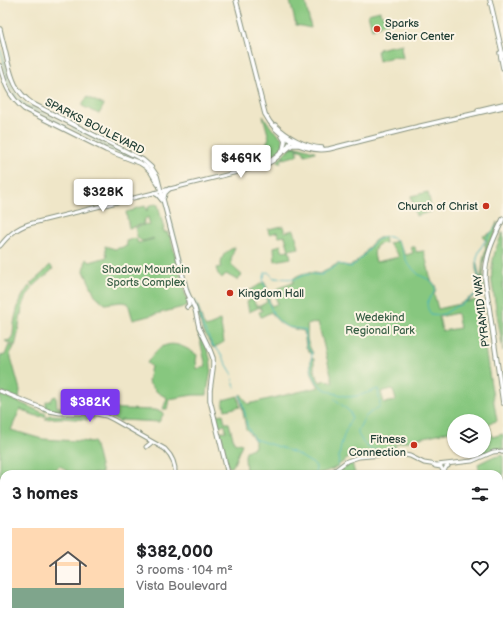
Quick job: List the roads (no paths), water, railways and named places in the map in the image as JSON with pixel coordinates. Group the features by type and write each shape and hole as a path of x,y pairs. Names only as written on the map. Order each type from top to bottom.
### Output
{"main road":[{"path":"237,0 264,110 269,122 284,140 284,150"},
{"path":"237,0 270,119 275,126 291,139 303,144 312,147 329,147 503,105"},
{"path":"490,0 503,56"},
{"name":"SPARKS BOULEVARD","path":"0,29 13,80 18,90 24,97 33,104 143,160 154,171 161,190 188,300 211,356 212,367 208,393 209,403 226,470"},
{"path":"500,44 499,46 503,68"},
{"name":"SPARKS BOULEVARD","path":"0,66 7,88 24,109 106,150 140,163 151,172 158,182"},
{"path":"284,150 293,145 316,150 329,150 408,129 491,110 503,105"},
{"path":"277,131 303,147"},
{"path":"0,245 13,232 25,225 261,166 275,160 291,139"},
{"path":"154,192 158,182 163,187 169,188"},
{"path":"154,192 163,199 169,188"},
{"name":"PYRAMID WAY","path":"503,220 490,247 486,260 485,276 503,403"},
{"name":"PYRAMID WAY","path":"503,224 494,240 489,255 486,269 486,281 503,394"},
{"name":"SPARKS BOULEVARD","path":"172,237 187,292 196,311 199,326 210,350 214,365 210,400 226,470"},
{"path":"179,265 181,269"},
{"path":"187,307 189,305 188,300"},
{"path":"202,336 210,350 211,356"},
{"path":"0,392 48,413 93,415 115,422 162,449 168,455 173,470"},
{"path":"0,392 49,411 106,416 165,450 170,454 174,462 174,470"},
{"path":"146,447 151,443"},
{"path":"338,470 344,465 355,460 395,455 404,456 437,466 448,466 478,460 495,452 503,452"},
{"path":"437,466 443,461 446,463 468,464 492,454 503,452"},
{"path":"335,470 354,459 395,455 407,455 421,462 442,468 443,470"},
{"path":"437,466 455,464"},
{"path":"444,470 446,466 448,466"}],"waterway":[{"path":"0,49 8,81 19,100 27,106 68,127"},
{"path":"72,128 111,149 138,160"},
{"path":"165,198 190,294"},
{"path":"394,448 372,450 364,444 358,434 358,430 365,417 379,407 378,389 350,397 333,393 323,388 317,382 312,372 312,353 307,347 305,330 286,326 276,318 271,308 263,282 265,273 268,272 274,278 295,279 304,275 321,275 339,264 351,267 378,240 384,237 390,237 400,245 409,265 418,274 430,280 434,284 435,290 427,305 431,314 444,314 482,292 476,264 477,257 482,245 498,225"},
{"path":"192,299 196,303 203,328 212,345 218,350 232,373 235,387"},
{"path":"240,395 246,418"},
{"path":"335,399 350,412 352,418 342,442 338,467"},
{"path":"246,420 247,426 254,439 285,449"},
{"path":"287,450 315,465 316,470"}],"place":[{"name":"Sparks Senior Center","path":"377,29"},
{"name":"Church of Christ","path":"486,206"},
{"name":"Kingdom Hall","path":"230,293"},
{"name":"Fitness Connection","path":"414,445"}],"park label":[{"name":"Shadow Mountain Sports Complex","path":"146,275"},
{"name":"Wedekind Regional Park","path":"380,323"}]}
